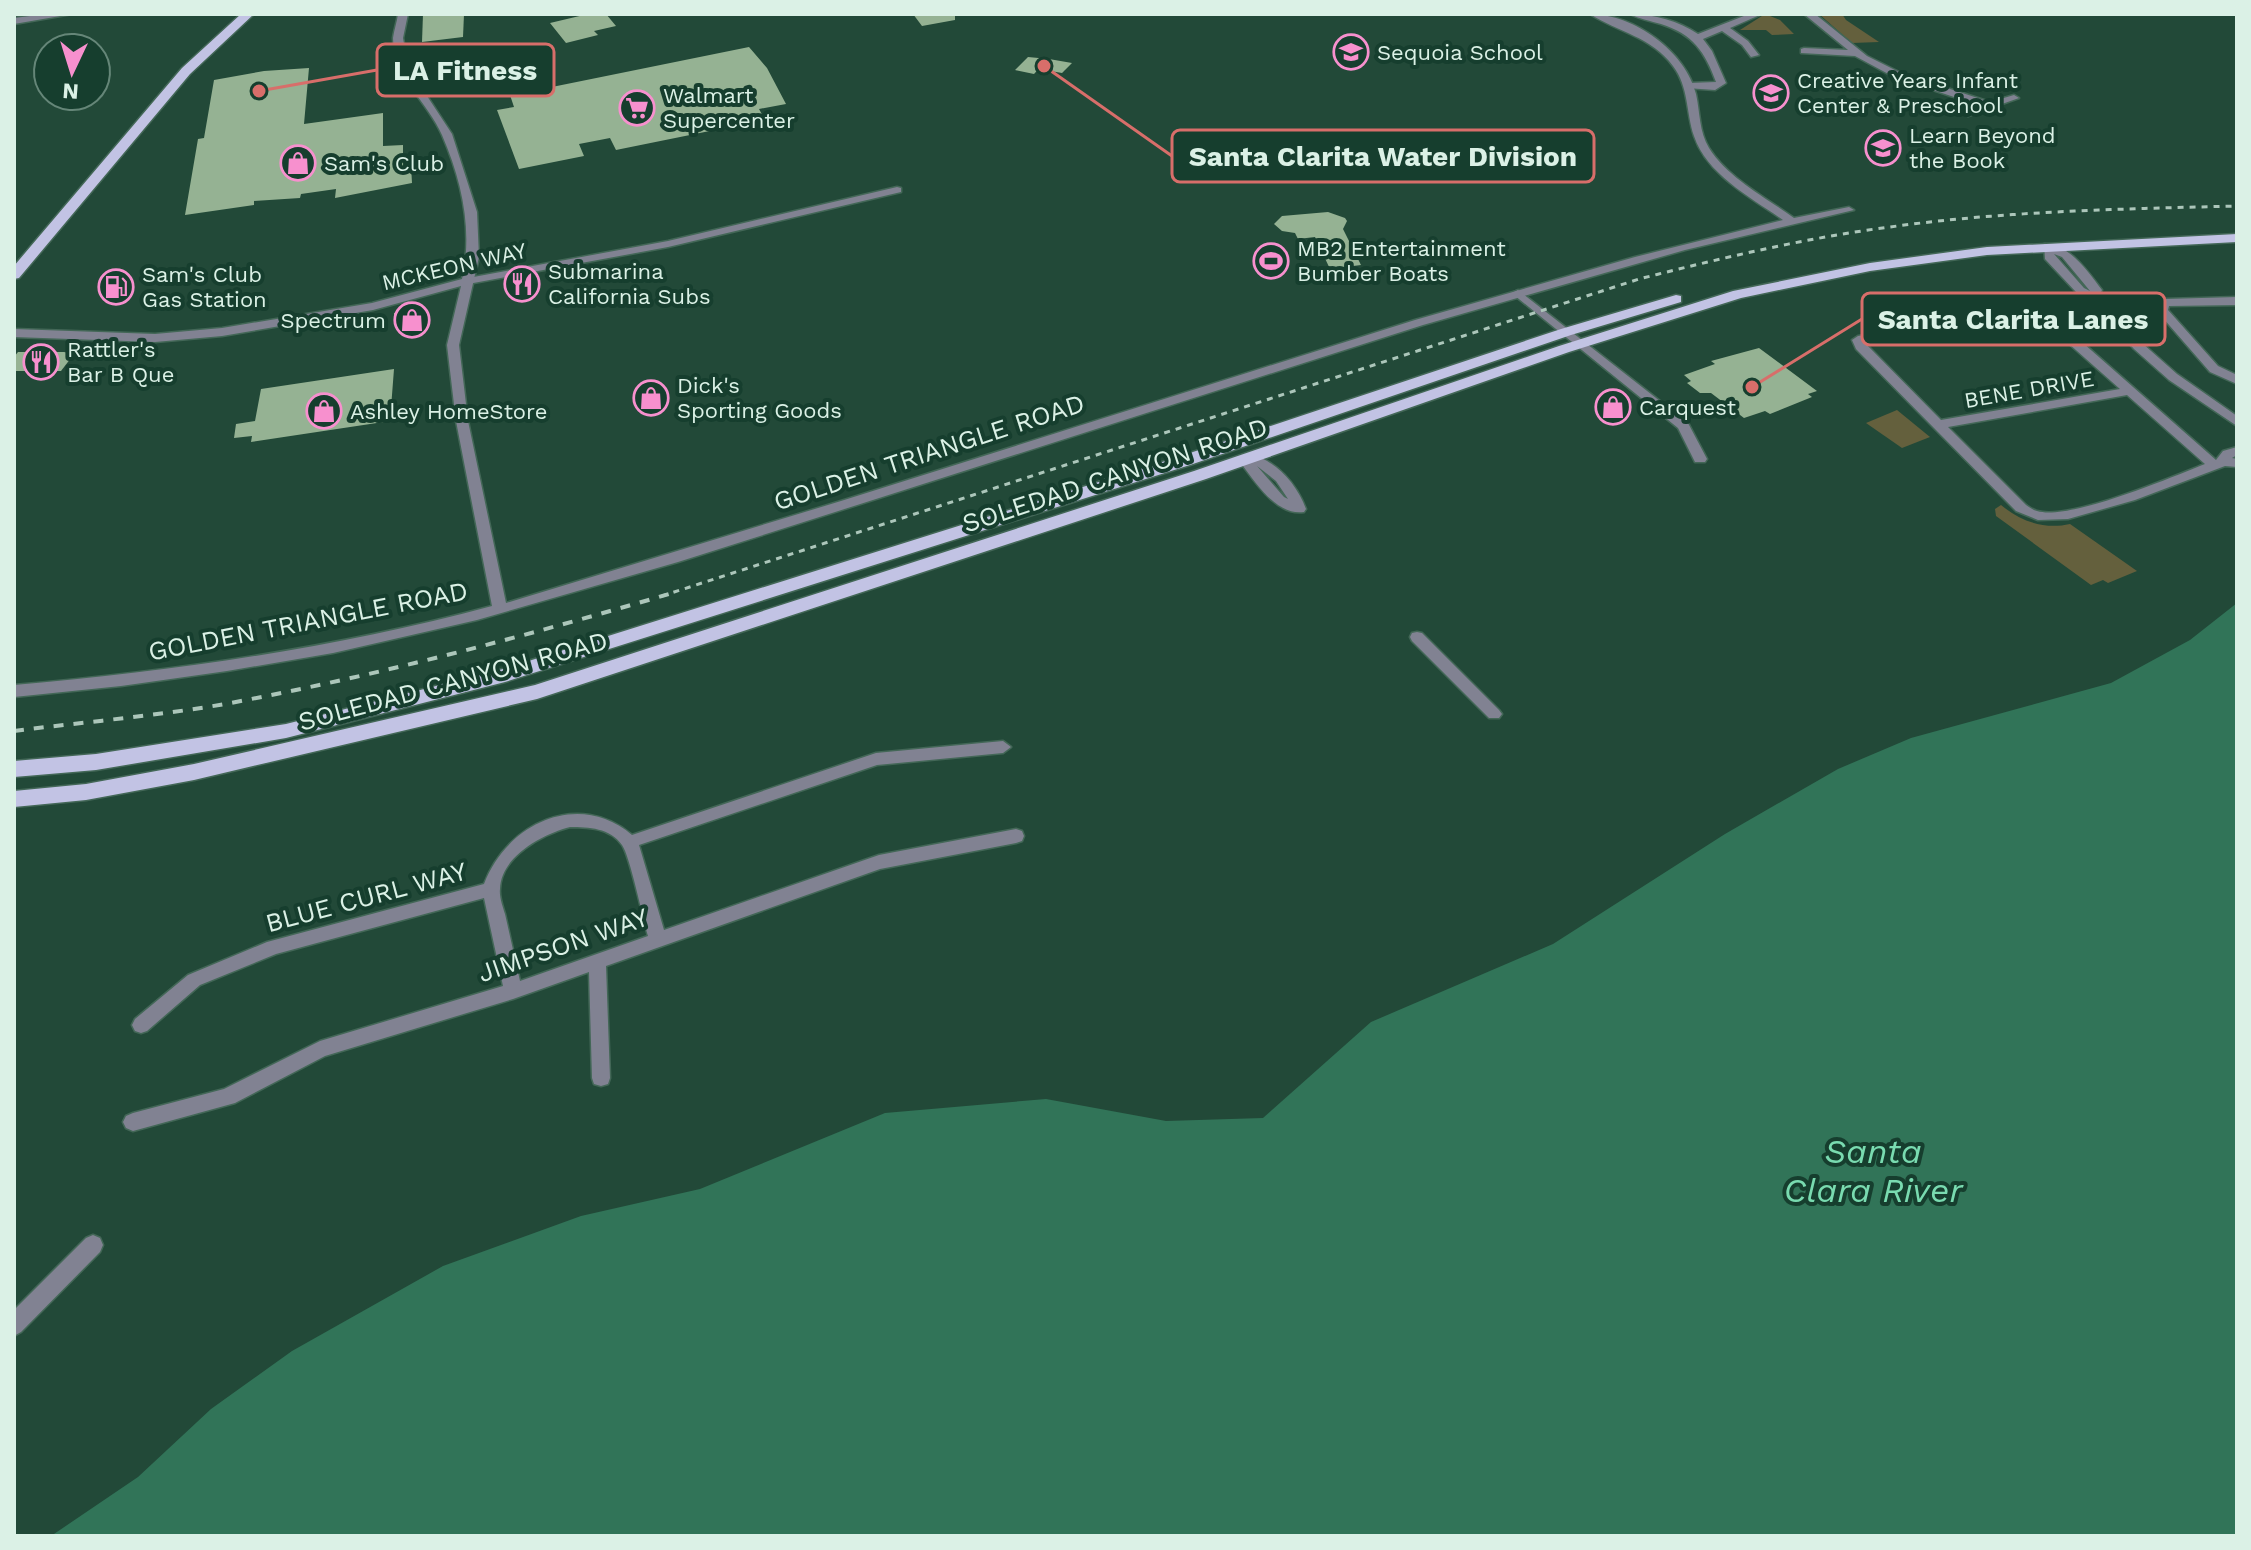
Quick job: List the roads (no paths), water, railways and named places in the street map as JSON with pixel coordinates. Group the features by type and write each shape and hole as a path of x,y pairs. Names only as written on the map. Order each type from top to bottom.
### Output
{"main road":[{"path":"14,275 186,71 248,14"},
{"name":"SOLEDAD CANYON ROAD","path":"14,769 96,762 286,731 505,675 1029,510 1345,405 1738,294 1870,267 2043,240 2237,226"},
{"name":"SOLEDAD CANYON ROAD","path":"2043,240 2237,238"},
{"name":"SOLEDAD CANYON ROAD","path":"14,799 86,792 194,772 525,692 1251,458 1574,338"},
{"path":"1029,510 1093,496 1222,456 1251,458 1249,453 1259,443 1329,419 1345,405"},
{"path":"286,731 525,692 618,640"}],"street":[{"path":"14,21 67,14"},
{"path":"403,14 398,38 403,67 447,134 472,212 474,236 468,281 453,345 457,392 500,609"},
{"path":"1635,14 1651,16 1699,37 1711,54 1721,83 1715,87 1689,86"},
{"path":"1699,37 1757,14"},
{"path":"1809,14 1858,53 1889,72 1959,92 1990,106"},
{"path":"1601,15 1664,49 1679,65 1689,86 1699,137 1708,153 1790,220"},
{"path":"1724,28 1745,43 1754,55"},
{"path":"1804,51 1858,53"},
{"path":"1968,113 2014,98"},
{"name":"MCKEON WAY","path":"14,333 155,338 222,332 373,306 468,281 668,244 897,190"},
{"name":"GOLDEN TRIANGLE ROAD","path":"14,691 167,674 293,654 429,627 500,609 902,488 1274,366 1518,293 1659,252 1790,220 1849,210"},
{"path":"2043,240 2049,257 2080,290 2093,297 2138,346 2237,422"},
{"path":"1518,293 1683,426 1700,459"},
{"path":"2237,301 2165,303 2162,310 2214,369 2237,380"},
{"path":"2027,313 2046,317 2127,391 2225,464 2096,505 2055,516 2038,516 2021,508 1860,346 1858,340 2027,313"},
{"name":"BENE DRIVE","path":"1938,425 2127,391"},
{"path":"2212,404 2210,413 2237,434"},
{"path":"2225,464 2228,454 2237,451"},
{"path":"1417,637 1494,714"},
{"path":"658,940 630,842 876,759 1003,747"},
{"name":"BLUE CURL WAY","path":"141,1025 194,980 273,947 491,889 504,856 525,837 553,824 580,820 600,822 614,828 630,842"},
{"name":"JIMPSON WAY","path":"133,1122 228,1097 320,1049 513,991 879,862 1016,836"},
{"path":"491,889 513,991"},
{"path":"597,961 600,983 597,1044 601,1078"},
{"path":"14,1325 93,1245"}],"water":[{"name":"Santa Clara River","path":"2237,603 2237,1536 51,1536 138,1477 211,1409 292,1351 443,1266 581,1216 700,1189 885,1113 1046,1099 1166,1121 1263,1118 1371,1022 1553,944 1725,834 1838,769 1911,738 2111,683 2190,640"}],"railway":[{"path":"663,596 1670,271 1827,237 1976,217 2237,206"},
{"path":"663,596 669,594"},
{"path":"14,731 173,712 281,693 448,655 663,596"}],"place":[{"name":"Sequoia School","path":"1351,52"},
{"name":"Santa Clarita Water Division","path":"1044,66"},
{"name":"LA Fitness","path":"259,91"},
{"name":"Creative Years Infant Center & Preschool","path":"1771,93"},
{"name":"Walmart Supercenter","path":"637,108"},
{"name":"Learn Beyond the Book","path":"1883,148"},
{"name":"Sam's Club","path":"298,163"},
{"name":"MB2 Entertainment Bumber Boats","path":"1271,261"},
{"name":"Submarina California Subs","path":"522,284"},
{"name":"Sam's Club Gas Station","path":"116,287"},
{"name":"Spectrum","path":"412,320"},
{"name":"Rattler's Bar B Que","path":"41,362"},
{"name":"Santa Clarita Lanes","path":"1752,387"},
{"name":"Dick's Sporting Goods","path":"651,398"},
{"name":"Carquest","path":"1613,407"},
{"name":"Ashley HomeStore","path":"324,411"}]}
